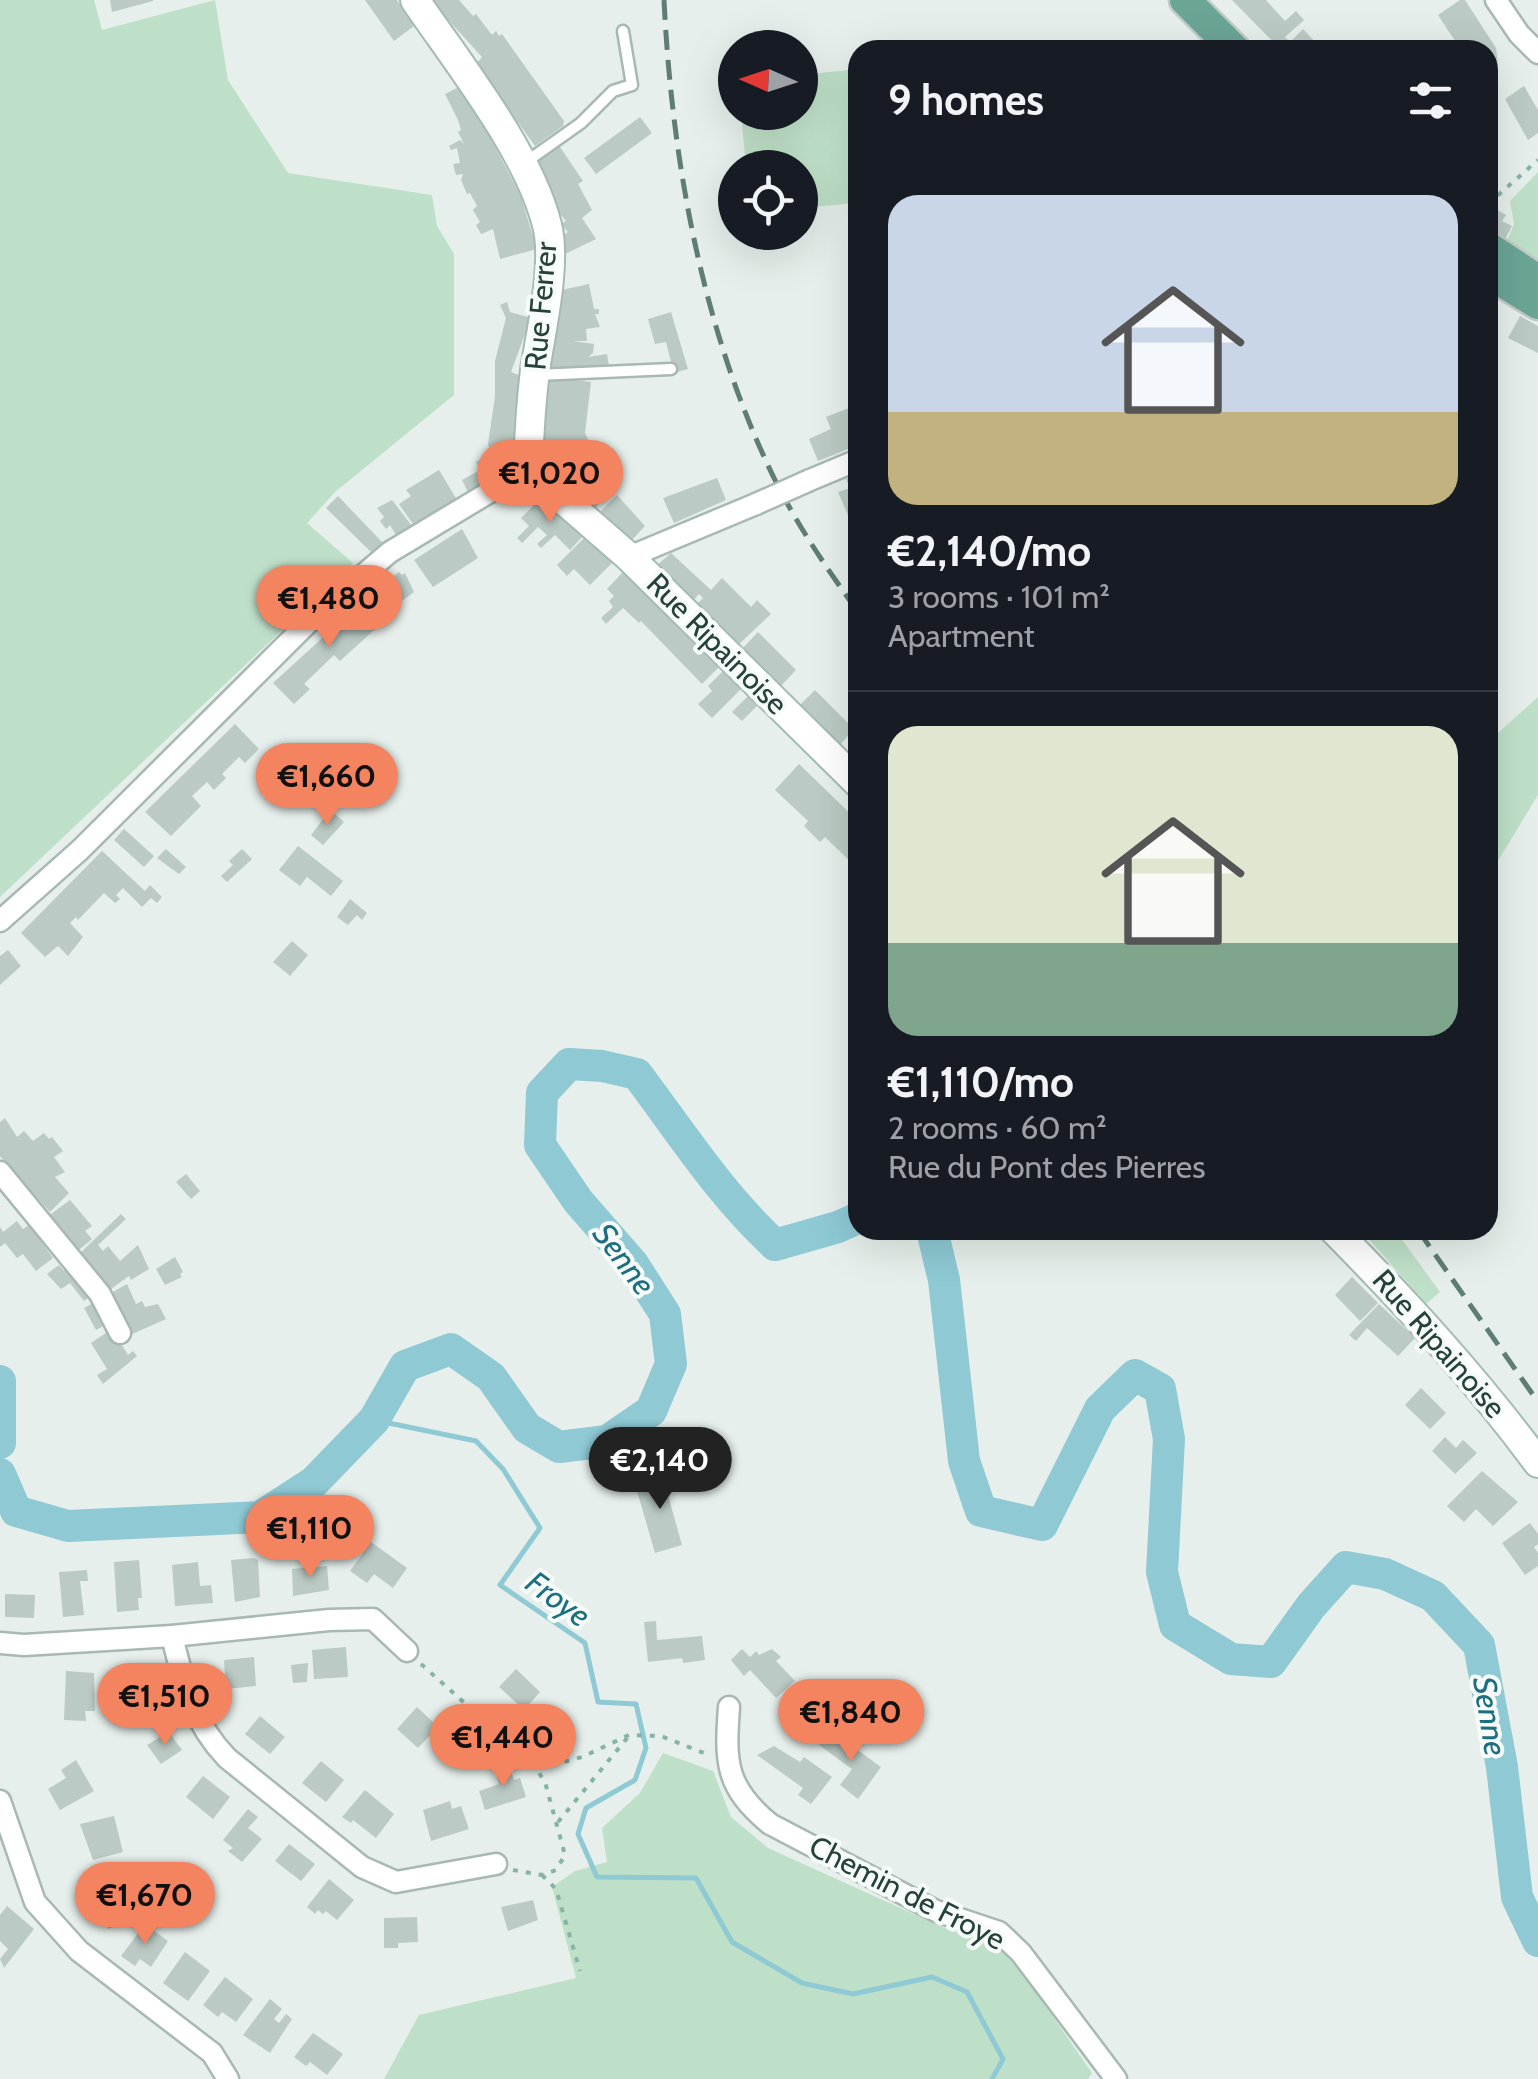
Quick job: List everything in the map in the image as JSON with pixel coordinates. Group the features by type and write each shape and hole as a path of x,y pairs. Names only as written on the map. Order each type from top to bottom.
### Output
{"main road":[{"path":"1185,0 1225,40"},
{"path":"1210,0 1248,40"},
{"path":"1498,254 1538,280"},
{"path":"1498,279 1538,304"}],"street":[{"name":"Rue Ferrer","path":"415,0 487,104 521,165 548,228 548,275 528,469"},
{"path":"1496,0 1538,53"},
{"path":"629,558 848,464"},
{"path":"0,921 80,850 317,614 390,552 501,489 528,469"},
{"name":"Rue Ripainoise","path":"528,469 629,558 848,773"},
{"path":"0,1172 89,1280 120,1333"},
{"name":"Rue Ripainoise","path":"1344,1240 1417,1314 1504,1416 1538,1463"},
{"path":"0,1643 172,1636 329,1620 373,1620 407,1650"},
{"path":"172,1636 185,1689 207,1737 226,1758 362,1867 396,1882 496,1864"},
{"name":"Chemin de Froye","path":"728,1708 726,1762 748,1806 770,1824 936,1911 1000,1932 1022,1953 1116,2079"},
{"path":"0,1801 35,1902 79,1950 212,2053 228,2079"}],"lane":[{"path":"521,165 580,123 613,92 632,85 622,31"},
{"path":"535,375 671,369"}],"path":[{"path":"1498,195 1538,160"},
{"path":"407,1650 533,1764 546,1782 565,1855 556,1870 542,1875"},
{"path":"533,1764 553,1765 582,1757 632,1735 660,1736 726,1762"},
{"path":"558,1822 632,1735"},
{"path":"496,1864 542,1875 556,1889 580,1971"}],"green space":[{"path":"0,0 94,0 102,30 215,0 228,80 288,173 432,195 437,226 454,254 454,395 335,492 307,523 353,563 0,897"},
{"path":"848,70 848,204 818,206 818,150 744,150 743,130 818,130 818,73"},
{"path":"1538,172 1538,266 1504,249 1514,224 1510,201"},
{"path":"1538,697 1538,795 1498,861 1498,733"},
{"path":"1370,1240 1402,1240 1440,1292 1426,1304"},
{"path":"663,1753 713,1771 731,1817 768,1848 947,1929 995,1943 1025,1976 1092,2073 1088,2079 384,2079 419,2015 576,1978 552,1887 575,1871 607,1862 602,1828 640,1793"}],"building":[{"path":"110,0 153,0 153,1 112,12"},
{"path":"365,0 397,0 414,26 394,41"},
{"path":"430,0 459,0 492,35 496,31 499,36 502,34 564,121 563,126 535,146 476,64 482,57"},
{"path":"1232,0 1266,0 1285,21 1296,11 1304,20 1285,37 1288,40 1271,40"},
{"path":"1465,0 1491,40 1454,40 1438,15"},
{"path":"1303,29 1313,40 1292,40"},
{"path":"1524,86 1538,110 1538,133 1528,140 1505,99"},
{"path":"459,87 477,111 521,197 537,249 500,259 493,229 481,234 476,225 480,222 473,210 477,206 467,194 461,180 463,174 456,175 453,164 460,163 457,148 451,150 449,146 460,140 464,144 445,94"},
{"path":"640,117 652,133 596,174 584,158"},
{"path":"558,144 583,181 578,184 592,210 582,218 596,239 565,254 564,235 568,232 561,224 566,221 556,209 534,162"},
{"path":"1498,210 1506,215 1502,221 1512,226 1503,243 1498,240"},
{"path":"589,284 594,309 599,309 599,314 595,314 600,327 586,329 587,341 573,341 594,344 588,357 607,354 609,366 549,369 557,291"},
{"path":"507,302 510,312 531,318 511,372 521,376 511,468 468,492 462,480 480,470 476,462 491,454 488,444 495,361 506,318 500,305"},
{"path":"671,312 688,369 674,373 666,342 655,344 648,319"},
{"path":"1520,316 1538,326 1538,353 1508,338"},
{"path":"548,377 591,382 585,433 593,450 606,443 612,454 588,462 593,467 589,471 611,491 595,508 563,478 582,458 554,469 541,441"},
{"path":"848,408 848,449 818,461 809,439 831,429 826,417"},
{"path":"439,470 457,500 413,524 399,504 411,496 406,490"},
{"path":"717,478 726,500 674,523 663,498"},
{"path":"848,489 848,515 838,492"},
{"path":"617,495 645,526 630,542 600,512"},
{"path":"338,496 383,543 371,552 326,508"},
{"path":"543,496 584,535 570,550 555,535 541,548 537,544 547,535 538,527 522,543 517,538 529,526 521,518"},
{"path":"392,500 412,526 396,535 390,525 386,529 380,521 384,517 377,508"},
{"path":"462,529 478,558 433,587 414,560"},
{"path":"586,536 613,562 590,585 574,569 567,576 557,565"},
{"path":"671,553 711,590 722,578 751,607 757,600 771,614 737,646 696,605 703,598 699,594 692,602 655,567"},
{"path":"399,572 405,573 414,592 399,603 384,583"},
{"path":"623,572 720,666 702,684 641,621 623,608 606,624 601,618 613,607 609,601 614,596 607,589"},
{"path":"364,600 384,621 340,661 334,655 304,684 310,689 294,704 273,683"},
{"path":"758,632 796,670 780,687 741,650"},
{"path":"724,670 742,688 712,718 698,704 712,691 708,686"},
{"path":"815,690 848,723 848,736 839,746 799,706"},
{"path":"749,695 759,704 742,721 732,712"},
{"path":"235,724 259,749 245,763 239,757 222,774 226,778 214,790 207,782 192,796 201,806 171,836 145,812"},
{"path":"799,764 848,811 848,859 825,837 820,842 804,826 808,821 775,790"},
{"path":"330,810 344,822 323,845 311,835"},
{"path":"124,829 154,856 144,867 114,840"},
{"path":"298,846 343,881 331,896 307,877 300,886 279,870"},
{"path":"166,849 186,867 179,874 157,858"},
{"path":"242,849 252,859 227,882 221,876"},
{"path":"102,851 145,891 150,885 162,897 157,903 151,898 142,907 123,888 115,903 104,893 78,920 76,917 70,923 83,937 68,956 58,946 45,957 21,933"},
{"path":"350,899 367,913 362,920 357,915 348,925 337,917"},
{"path":"292,941 308,955 290,976 273,962"},
{"path":"8,950 21,966 0,985 0,956"},
{"path":"5,1118 17,1137 24,1131 33,1141 44,1133 63,1151 54,1157 65,1172 55,1177 69,1193 50,1212 0,1156 0,1122"},
{"path":"186,1174 200,1191 191,1199 176,1182"},
{"path":"70,1200 92,1226 85,1231 92,1239 75,1253 47,1217"},
{"path":"121,1214 126,1219 98,1245 103,1251 108,1246 120,1261 138,1245 149,1269 131,1280 129,1276 111,1289 106,1283 101,1287 77,1256"},
{"path":"17,1221 23,1229 29,1225 53,1258 36,1271 23,1254 17,1258 5,1243 0,1247 0,1227 3,1232"},
{"path":"175,1257 182,1277 165,1285 156,1269"},
{"path":"74,1263 95,1292 84,1301 70,1283 61,1289 47,1274 59,1265 64,1271"},
{"path":"1352,1277 1378,1303 1360,1321 1335,1295"},
{"path":"127,1284 136,1304 158,1304 166,1319 130,1335 106,1296"},
{"path":"97,1301 109,1323 96,1330 84,1308"},
{"path":"1379,1304 1415,1338 1398,1356 1367,1328 1356,1341 1349,1335"},
{"path":"112,1329 128,1355 133,1351 137,1356 103,1384 97,1375 107,1369 91,1343"},
{"path":"1421,1388 1446,1413 1430,1429 1405,1405"},
{"path":"1445,1437 1456,1448 1463,1440 1477,1453 1455,1474 1432,1451"},
{"path":"668,1468 673,1486 666,1488 682,1545 655,1553 637,1491 653,1487 649,1473"},
{"path":"1482,1471 1518,1502 1493,1526 1476,1509 1464,1522 1447,1506"},
{"path":"1530,1523 1538,1534 1534,1547 1538,1566 1525,1575 1502,1543"},
{"path":"371,1542 407,1568 393,1588 374,1574 367,1583 350,1571"},
{"path":"139,1560 139,1610 117,1612 114,1562"},
{"path":"231,1560 258,1560 260,1597 235,1602"},
{"path":"198,1562 200,1586 211,1585 213,1603 175,1606 172,1565"},
{"path":"327,1566 329,1590 293,1596 292,1569"},
{"path":"87,1570 88,1581 80,1581 84,1615 63,1617 59,1572"},
{"path":"5,1594 35,1595 34,1618 5,1617"},
{"path":"656,1621 657,1640 702,1636 705,1660 648,1662 644,1622"},
{"path":"346,1647 348,1677 314,1679 312,1650"},
{"path":"742,1649 750,1657 756,1651 759,1655 772,1649 781,1657 776,1661 795,1681 776,1698 750,1670 744,1676 731,1660"},
{"path":"254,1657 256,1686 215,1690 214,1675 225,1674 224,1660"},
{"path":"308,1663 307,1682 293,1683 291,1665"},
{"path":"516,1669 540,1692 524,1710 499,1687"},
{"path":"66,1671 94,1673 95,1711 85,1711 86,1721 64,1720"},
{"path":"417,1707 438,1727 418,1748 397,1729"},
{"path":"260,1716 285,1737 270,1754 245,1734"},
{"path":"830,1730 881,1767 858,1799 840,1785 852,1769 819,1745"},
{"path":"169,1732 182,1750 161,1764 147,1745"},
{"path":"774,1746 800,1762 804,1757 832,1777 811,1804 798,1795 803,1788 757,1755"},
{"path":"76,1760 94,1791 60,1810 48,1789 66,1778 61,1770"},
{"path":"321,1761 344,1780 326,1802 302,1783"},
{"path":"508,1762 514,1780 520,1778 526,1797 485,1810 479,1791 499,1784 494,1767"},
{"path":"203,1776 230,1797 213,1819 186,1797"},
{"path":"365,1790 394,1814 376,1838 353,1820 351,1823 342,1817"},
{"path":"450,1801 452,1809 461,1806 469,1829 431,1841 423,1810"},
{"path":"248,1809 258,1817 248,1828 262,1839 242,1862 228,1851 233,1848 223,1840"},
{"path":"114,1816 123,1852 93,1860 80,1824"},
{"path":"289,1844 315,1864 301,1881 275,1861"},
{"path":"113,1878 129,1921 108,1929 100,1907 90,1911 82,1890"},
{"path":"329,1879 354,1900 337,1920 326,1911 323,1914 318,1910 315,1914 307,1907"},
{"path":"533,1900 538,1920 508,1931 501,1907"},
{"path":"7,1906 34,1929 4,1968 0,1959 8,1949 0,1941 0,1915"},
{"path":"417,1917 418,1942 384,1948 384,1918"},
{"path":"145,1924 168,1941 151,1967 140,1959 135,1966 121,1956"},
{"path":"185,1952 210,1971 188,2001 163,1983"},
{"path":"225,1977 253,1999 236,2022 222,2012 218,2017 203,2005"},
{"path":"270,1999 282,2009 274,2019 279,2023 286,2014 292,2019 270,2053 243,2035"},
{"path":"313,2033 343,2054 327,2075 310,2062 306,2066 294,2057"}],"waterway":[{"name":"Senne","path":"0,1474 16,1511 68,1526 260,1517 314,1482 374,1420 405,1366 451,1349 491,1377 527,1428 559,1447 607,1441 651,1411 671,1364 665,1314 633,1264 578,1201 540,1145 542,1093 569,1064 637,1074 719,1184 775,1245 848,1222"},
{"name":"Senne","path":"934,1240 944,1280 964,1461 981,1511 1042,1525 1100,1409 1135,1375 1160,1389 1169,1439 1162,1572 1175,1625 1231,1659 1271,1662 1311,1606 1346,1567 1385,1574 1433,1596 1479,1645 1502,1767 1517,1897 1538,1941"},
{"name":"Senne","path":"0,1381 0,1443"},
{"name":"Froye","path":"374,1420 476,1441 503,1469 540,1528 500,1585 585,1643 598,1702 636,1704 646,1748 635,1780 586,1808 578,1834 597,1877 696,1878 732,1942 802,1983 853,1994 932,1977 967,1992 1003,2059 992,2079"}],"railway":[{"path":"664,0 684,185 696,247 729,367 776,482 848,597"},
{"path":"1425,1240 1538,1402"}]}
